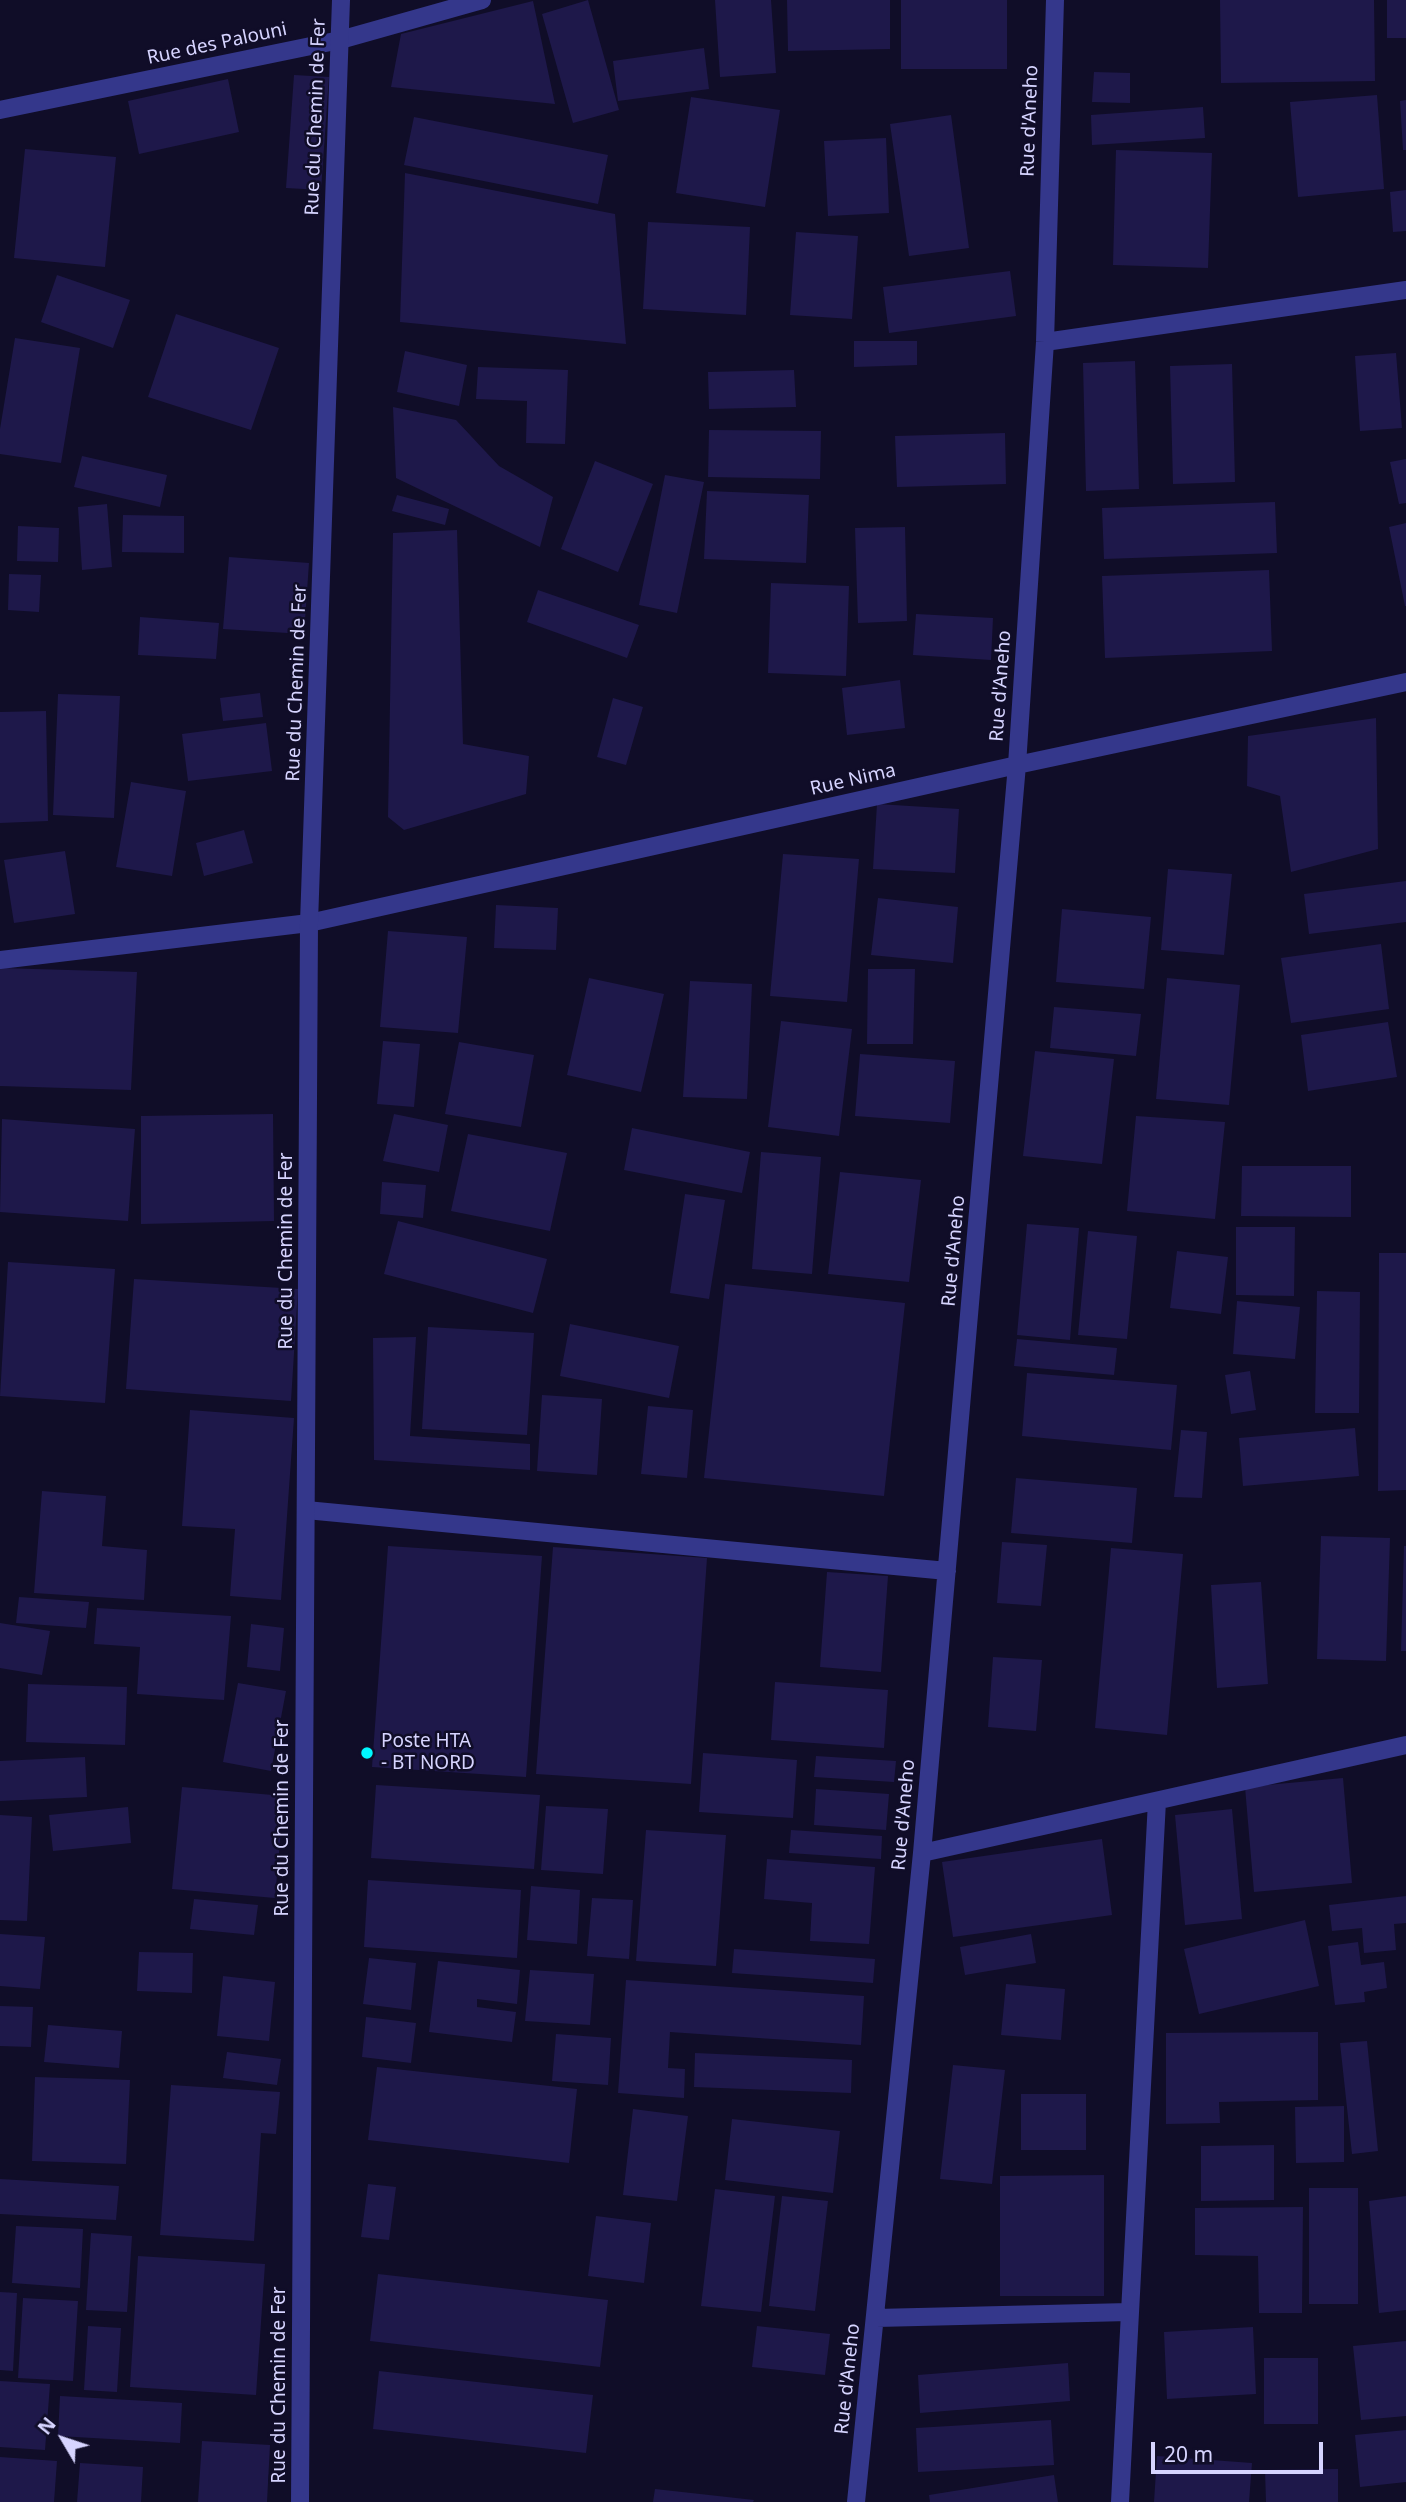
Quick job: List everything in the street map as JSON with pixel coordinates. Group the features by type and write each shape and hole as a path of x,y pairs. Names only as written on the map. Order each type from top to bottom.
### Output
{"street":[{"name":"Rue du Chemin de Fer","path":"300,2502 309,923 341,0"},
{"name":"Rue des Palouni","path":"0,110 340,40 481,0"},
{"name":"Rue d'Aneho","path":"856,2502 922,1853 1017,765 1045,342 1055,0"},
{"path":"1045,342 1406,290"},
{"name":"Rue Nima","path":"0,960 309,923 1017,765 1406,682"},
{"path":"306,1510 947,1571"},
{"path":"922,1853 1406,1745"},
{"path":"1119,2502 1157,1801"},
{"path":"876,2318 1129,2312"}],"building":[{"path":"588,0 619,110 573,123 542,14"},
{"path":"715,0 771,0 776,73 720,77"},
{"path":"787,0 890,0 890,49 788,51"},
{"path":"901,0 1007,0 1007,69 901,69"},
{"path":"1220,0 1374,0 1375,81 1221,83"},
{"path":"1387,0 1406,0 1406,38 1387,38"},
{"path":"533,1 555,104 391,87 401,34"},
{"path":"704,48 709,89 618,101 613,61"},
{"path":"1094,72 1130,73 1130,103 1092,102"},
{"path":"294,75 329,77 321,190 286,188"},
{"path":"228,79 239,132 139,154 128,101"},
{"path":"1377,95 1384,189 1298,197 1290,102"},
{"path":"691,97 780,110 765,207 676,193"},
{"path":"1406,100 1406,150 1403,150 1400,101"},
{"path":"1203,107 1205,138 1092,145 1091,115"},
{"path":"951,115 969,248 909,256 890,124"},
{"path":"414,117 608,155 598,204 404,165"},
{"path":"886,138 889,213 828,216 824,141"},
{"path":"25,149 116,157 105,267 14,258"},
{"path":"1116,150 1212,153 1208,268 1113,265"},
{"path":"405,173 615,214 626,344 400,322"},
{"path":"1406,190 1406,231 1393,232 1390,192"},
{"path":"648,222 750,227 746,315 643,309"},
{"path":"796,232 858,236 852,319 790,315"},
{"path":"1010,271 1016,316 889,333 883,287"},
{"path":"57,275 130,300 113,348 41,322"},
{"path":"176,314 279,348 251,430 148,397"},
{"path":"15,338 80,348 61,463 0,454 0,429"},
{"path":"854,341 917,341 917,365 854,367"},
{"path":"405,351 467,365 459,406 397,392"},
{"path":"1396,353 1402,428 1360,431 1355,356"},
{"path":"1135,361 1139,489 1086,491 1083,363"},
{"path":"1232,364 1235,482 1173,484 1170,366"},
{"path":"478,367 568,370 565,444 526,443 527,401 476,399"},
{"path":"794,370 796,407 709,409 708,372"},
{"path":"393,407 456,420 499,466 553,497 540,547 396,478"},
{"path":"709,430 821,431 820,479 708,477"},
{"path":"1005,433 1006,484 897,487 895,436"},
{"path":"82,456 167,475 160,507 74,487"},
{"path":"1406,459 1406,503 1399,504 1390,462"},
{"path":"595,461 653,484 618,572 561,549"},
{"path":"665,475 704,482 677,613 639,605"},
{"path":"707,491 809,495 806,563 704,559"},
{"path":"397,495 449,509 445,525 392,511"},
{"path":"1275,502 1277,553 1104,559 1102,508"},
{"path":"107,504 112,567 82,570 78,507"},
{"path":"123,515 184,516 184,553 122,552"},
{"path":"1406,523 1406,606 1405,606 1389,527"},
{"path":"18,526 59,528 58,562 17,561"},
{"path":"905,527 907,621 858,623 855,528"},
{"path":"457,530 463,744 529,756 526,794 404,830 388,817 393,533"},
{"path":"229,557 309,563 304,634 223,629"},
{"path":"1269,570 1272,651 1105,658 1102,576"},
{"path":"9,574 41,575 39,612 8,610"},
{"path":"771,583 849,586 846,676 768,673"},
{"path":"538,590 639,625 627,658 527,622"},
{"path":"916,614 993,618 991,660 913,655"},
{"path":"140,617 219,623 216,659 138,655"},
{"path":"900,680 905,728 847,735 842,688"},
{"path":"260,693 263,717 223,721 220,698"},
{"path":"58,694 120,696 114,818 53,815"},
{"path":"613,698 643,707 626,765 597,757"},
{"path":"46,711 48,821 0,823 0,712"},
{"path":"1376,718 1378,849 1291,872 1280,796 1247,786 1248,736"},
{"path":"266,723 272,771 188,781 182,734"},
{"path":"131,782 186,791 172,876 116,867"},
{"path":"877,804 959,809 955,873 873,869"},
{"path":"244,830 253,863 204,876 196,843"},
{"path":"65,851 75,914 14,923 4,860"},
{"path":"783,854 859,859 847,1002 770,996"},
{"path":"1168,869 1232,874 1224,955 1161,950"},
{"path":"1406,881 1406,922 1309,934 1304,894"},
{"path":"878,898 958,907 953,963 871,955"},
{"path":"496,905 558,908 556,950 494,948"},
{"path":"1062,909 1151,917 1144,989 1056,982"},
{"path":"388,931 467,937 458,1033 380,1027"},
{"path":"1381,944 1389,1009 1291,1023 1281,958"},
{"path":"0,968 137,972 131,1090 0,1086"},
{"path":"868,969 915,969 913,1044 867,1044"},
{"path":"589,978 664,994 641,1092 567,1075"},
{"path":"1167,978 1240,985 1229,1105 1156,1099"},
{"path":"690,981 752,984 747,1099 683,1097"},
{"path":"1054,1007 1141,1014 1136,1056 1050,1048"},
{"path":"781,1021 852,1029 839,1136 768,1127"},
{"path":"1388,1022 1397,1077 1308,1091 1301,1035"},
{"path":"383,1041 420,1044 414,1107 377,1104"},
{"path":"459,1042 534,1055 521,1127 445,1114"},
{"path":"1035,1051 1114,1059 1102,1164 1023,1156"},
{"path":"860,1054 955,1061 950,1123 855,1116"},
{"path":"273,1114 274,1221 141,1224 141,1116"},
{"path":"394,1114 448,1125 439,1172 383,1161"},
{"path":"1136,1116 1225,1122 1215,1219 1127,1211"},
{"path":"2,1119 135,1129 128,1221 0,1212"},
{"path":"632,1128 750,1152 742,1193 624,1170"},
{"path":"468,1134 567,1153 550,1231 451,1211"},
{"path":"761,1152 821,1157 812,1274 752,1269"},
{"path":"1242,1166 1351,1166 1351,1217 1241,1216"},
{"path":"840,1172 921,1180 909,1282 828,1274"},
{"path":"382,1182 426,1185 423,1218 380,1214"},
{"path":"685,1194 725,1200 709,1299 670,1293"},
{"path":"398,1221 547,1259 533,1313 384,1274"},
{"path":"1027,1224 1079,1228 1070,1340 1017,1335"},
{"path":"1236,1227 1295,1227 1294,1296 1236,1295"},
{"path":"1088,1231 1137,1236 1127,1339 1078,1335"},
{"path":"1177,1251 1228,1257 1221,1314 1170,1308"},
{"path":"1379,1253 1406,1253 1406,1490 1378,1491"},
{"path":"8,1262 115,1269 105,1403 0,1396"},
{"path":"134,1279 298,1289 291,1401 126,1389"},
{"path":"725,1284 905,1303 884,1496 704,1478"},
{"path":"1317,1291 1360,1292 1359,1413 1315,1413"},
{"path":"1237,1301 1300,1307 1295,1359 1233,1354"},
{"path":"570,1324 679,1346 669,1398 560,1376"},
{"path":"428,1327 534,1333 527,1435 422,1429"},
{"path":"416,1337 410,1436 530,1444 530,1470 374,1460 373,1338"},
{"path":"1017,1339 1117,1348 1114,1375 1014,1366"},
{"path":"1250,1371 1256,1410 1231,1414 1225,1375"},
{"path":"1027,1373 1177,1385 1171,1450 1022,1436"},
{"path":"542,1395 602,1399 597,1475 537,1471"},
{"path":"648,1406 693,1410 687,1478 641,1474"},
{"path":"190,1410 294,1418 281,1600 230,1596 235,1529 182,1526"},
{"path":"1355,1428 1359,1476 1243,1486 1239,1438"},
{"path":"1181,1430 1207,1432 1202,1498 1174,1497"},
{"path":"1016,1478 1137,1488 1132,1543 1011,1533"},
{"path":"42,1491 106,1496 102,1546 147,1550 144,1600 34,1593"},
{"path":"1321,1536 1390,1538 1386,1661 1317,1659"},
{"path":"1002,1542 1047,1545 1041,1606 997,1603"},
{"path":"388,1546 542,1556 526,1777 372,1767"},
{"path":"1404,1546 1406,1651 1401,1651"},
{"path":"553,1547 707,1558 691,1784 536,1774"},
{"path":"1111,1548 1183,1554 1167,1735 1095,1728"},
{"path":"827,1572 888,1576 881,1672 820,1667"},
{"path":"1261,1582 1268,1684 1217,1688 1211,1585"},
{"path":"19,1597 89,1602 86,1628 16,1623"},
{"path":"97,1608 231,1616 224,1700 137,1694 140,1647 94,1644"},
{"path":"0,1623 50,1631 42,1675 0,1668"},
{"path":"251,1624 284,1628 280,1671 247,1667"},
{"path":"993,1657 1042,1660 1036,1731 988,1727"},
{"path":"775,1682 888,1690 884,1748 771,1740"},
{"path":"238,1683 286,1691 271,1771 223,1762"},
{"path":"28,1684 127,1687 125,1745 26,1742"},
{"path":"703,1753 797,1760 793,1818 699,1812"},
{"path":"816,1756 896,1761 894,1782 814,1777"},
{"path":"85,1757 87,1797 0,1801 0,1761"},
{"path":"1343,1778 1352,1883 1254,1892 1245,1787"},
{"path":"376,1785 540,1795 534,1869 371,1858"},
{"path":"182,1787 284,1796 275,1898 172,1889"},
{"path":"816,1789 889,1794 886,1830 814,1825"},
{"path":"546,1806 608,1809 603,1874 541,1870"},
{"path":"128,1807 131,1843 53,1851 49,1815"},
{"path":"1232,1809 1242,1919 1185,1925 1175,1815"},
{"path":"0,1815 32,1817 27,1921 0,1920"},
{"path":"646,1830 726,1835 716,1966 636,1961"},
{"path":"791,1830 882,1836 881,1859 789,1853"},
{"path":"1102,1839 1112,1915 953,1937 942,1862"},
{"path":"767,1859 875,1867 869,1944 810,1941 812,1903 764,1899"},
{"path":"368,1880 521,1890 517,1958 364,1947"},
{"path":"531,1886 580,1890 577,1944 527,1940"},
{"path":"1406,1896 1406,1923 1394,1924 1396,1950 1364,1953 1362,1928 1332,1931 1329,1905"},
{"path":"592,1898 633,1900 629,1959 587,1956"},
{"path":"194,1899 258,1905 254,1935 190,1929"},
{"path":"1305,1920 1319,1986 1199,2014 1184,1949"},
{"path":"0,1934 45,1937 40,1989 0,1986"},
{"path":"1031,1934 1036,1963 965,1975 960,1947"},
{"path":"1358,1942 1361,1965 1384,1962 1387,1988 1364,1992 1365,2002 1335,2005 1328,1946"},
{"path":"734,1949 875,1959 873,1983 732,1973"},
{"path":"139,1952 193,1953 192,1993 137,1991"},
{"path":"369,1958 416,1963 411,2010 363,2004"},
{"path":"438,1961 520,1970 517,2004 477,1999 477,2007 516,2012 512,2042 429,2032"},
{"path":"530,1970 594,1974 590,2025 525,2021"},
{"path":"223,1976 275,1982 269,2041 217,2036"},
{"path":"626,1980 864,1996 861,2045 670,2032 668,2068 685,2069 684,2098 618,2093"},
{"path":"1006,1984 1065,1989 1061,2040 1001,2035"},
{"path":"0,2006 33,2007 31,2047 0,2046"},
{"path":"366,2017 416,2023 411,2063 362,2057"},
{"path":"48,2025 122,2031 119,2068 44,2062"},
{"path":"1318,2032 1318,2100 1219,2102 1220,2123 1166,2124 1166,2033"},
{"path":"556,2034 611,2038 608,2085 552,2081"},
{"path":"1367,2041 1378,2151 1352,2154 1340,2043"},
{"path":"227,2052 281,2059 277,2085 223,2078"},
{"path":"695,2053 852,2060 851,2093 694,2087"},
{"path":"953,2065 1005,2070 992,2184 940,2179"},
{"path":"377,2067 577,2089 569,2163 368,2140"},
{"path":"35,2077 130,2080 126,2164 32,2161"},
{"path":"171,2085 280,2092 276,2134 261,2133 254,2241 160,2235"},
{"path":"1021,2094 1086,2094 1086,2150 1021,2150"},
{"path":"1344,2106 1344,2162 1296,2163 1295,2107"},
{"path":"633,2109 688,2116 677,2201 623,2195"},
{"path":"732,2119 840,2131 833,2193 725,2180"},
{"path":"1274,2145 1274,2200 1201,2201 1201,2146"},
{"path":"1104,2175 1104,2296 1000,2296 1000,2176"},
{"path":"0,2179 119,2186 116,2220 0,2214"},
{"path":"368,2184 396,2187 389,2240 361,2237"},
{"path":"1309,2188 1358,2188 1358,2304 1309,2304"},
{"path":"715,2189 775,2196 761,2312 701,2306"},
{"path":"782,2196 828,2201 815,2311 769,2306"},
{"path":"1406,2196 1406,2310 1379,2313 1369,2201"},
{"path":"1303,2207 1302,2313 1259,2313 1258,2256 1195,2255 1195,2208"},
{"path":"596,2216 651,2223 644,2283 588,2276"},
{"path":"16,2226 83,2229 80,2288 12,2283"},
{"path":"91,2233 132,2236 127,2312 86,2310"},
{"path":"138,2256 265,2264 256,2395 130,2387"},
{"path":"378,2274 608,2300 600,2367 370,2341"},
{"path":"0,2292 17,2293 13,2371 0,2370"},
{"path":"23,2298 78,2301 73,2381 18,2378"},
{"path":"88,2326 121,2328 117,2392 84,2390"},
{"path":"757,2326 830,2334 825,2375 752,2367"},
{"path":"1253,2327 1256,2394 1167,2399 1164,2332"},
{"path":"1406,2341 1406,2416 1361,2420 1353,2346"},
{"path":"1264,2358 1318,2358 1318,2424 1264,2424"},
{"path":"1068,2363 1070,2401 920,2413 918,2375"},
{"path":"379,2371 593,2395 586,2453 373,2429"},
{"path":"0,2381 50,2384 45,2450 0,2447"},
{"path":"60,2396 182,2403 180,2443 58,2436"},
{"path":"1051,2420 1054,2465 918,2472 916,2428"},
{"path":"1406,2430 1406,2482 1360,2487 1355,2435"},
{"path":"202,2441 270,2445 267,2502 198,2502"},
{"path":"1157,2456 1252,2463 1249,2502 1154,2502"},
{"path":"0,2457 57,2461 54,2502 0,2502"},
{"path":"80,2463 143,2467 141,2502 77,2502"},
{"path":"1338,2469 1338,2502 1266,2502 1265,2470"},
{"path":"1054,2475 1058,2502 930,2502 929,2495"},
{"path":"655,2489 754,2500 653,2502"}],"place":[{"name":"Poste HTA - BT NORD","path":"367,1753"}]}
